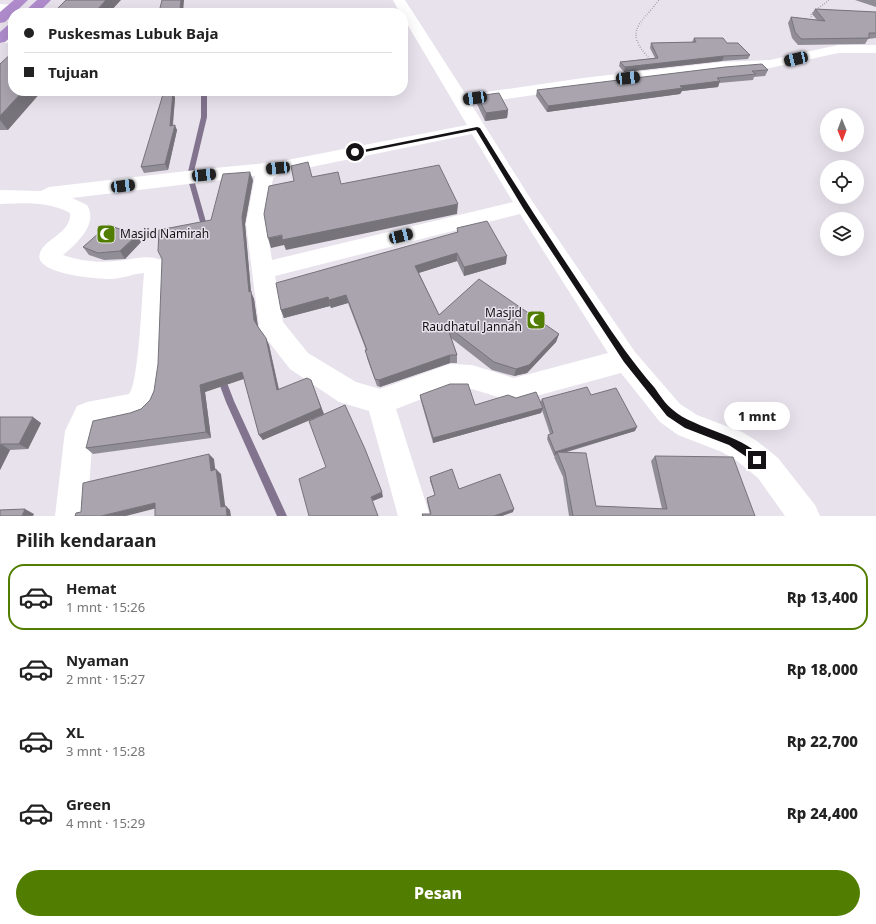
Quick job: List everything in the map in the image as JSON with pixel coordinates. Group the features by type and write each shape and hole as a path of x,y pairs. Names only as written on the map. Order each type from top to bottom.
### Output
{"highway":[{"path":"36,8 45,0"},
{"path":"0,18 8,9"},
{"path":"0,40 8,33"}],"street":[{"path":"408,15 525,206 626,360 670,413 688,425 732,442 747,451 768,468 804,516"},
{"path":"460,100 583,83 777,63 828,50 876,50"},
{"path":"0,197 30,197 204,175 278,168 477,128"},
{"path":"278,168 265,174 261,186 256,224 270,326 299,361 349,393 380,402 450,376 472,377 494,386 514,390 626,360"},
{"path":"30,197 71,204 80,210 80,219 71,236 50,254 52,261 67,266 116,270 137,265 150,265 154,266 155,270 149,371 145,394 136,405 87,415 79,432 71,516"},
{"path":"262,271 525,206"},
{"path":"380,402 414,516"}],"path":[{"path":"659,0 645,16 634,34 640,51 667,74"},
{"path":"828,50 816,36 811,14 829,0"}],"building":[{"path":"66,0 106,0 99,8 58,8"},
{"path":"162,0 181,0 180,8 160,8"},
{"path":"815,9 876,12 876,33 869,33 869,38 801,39 795,32 791,17 825,21"},
{"path":"694,38 723,38 727,43 738,43 750,55 724,56 625,67 620,62 658,58 651,43 696,42"},
{"path":"8,57 8,96 18,96 0,116 0,64"},
{"path":"762,64 768,70 752,71 756,74 717,78 720,81 680,86 683,88 548,106 537,90 725,67"},
{"path":"499,93 508,110 486,113 477,96"},
{"path":"162,96 173,96 170,126 175,125 165,164 141,167"},
{"path":"308,162 312,177 338,172 341,184 439,165 458,204 282,240 282,235 268,238 264,214 269,186 294,181 291,166"},
{"path":"250,172 242,217 249,292 251,291 254,320 266,338 277,390 307,378 311,380 321,408 259,435 242,372 200,385 206,432 86,448 93,421 130,413 141,409 150,400 154,391 158,364 162,259 158,251 159,230 211,220 223,174"},
{"path":"487,221 507,256 464,267 457,253 415,266 439,315 479,279 559,334 529,365 516,369 494,362 447,326 457,355 450,355 379,380 375,379 365,350 367,350 346,295 329,300 328,297 281,310 276,283 458,232 457,228"},
{"path":"108,225 137,235 120,251 98,253 83,247"},
{"path":"450,384 468,384 475,405 508,395 516,398 536,392 543,408 433,438 420,395"},
{"path":"587,387 591,395 616,388 637,427 555,452 548,435 553,433 542,399"},
{"path":"345,405 382,492 371,497 378,516 309,516 299,479 326,467 309,421"},
{"path":"0,417 33,417 19,444 1,444 0,446"},
{"path":"557,452 586,453 596,506 667,509 655,456 733,457 755,516 573,516 565,472"},
{"path":"209,454 211,471 216,469 221,507 226,506 227,516 155,516 155,503 101,516 75,516 76,513 81,512 83,483"},
{"path":"452,469 459,489 500,474 514,509 494,516 423,516 422,514 431,514 427,498 435,495 430,477"},
{"path":"25,509 22,516 0,516 0,510"}],"waterway":[{"path":"204,96 204,117 190,176 205,229"},
{"path":"221,378 230,402 282,516"}],"place":[{"name":"Masjid Namirah","path":"106,234"},
{"name":"Masjid Raudhatul Jannah","path":"536,320"}],"route":[{"path":"355,152 477,128 525,206 626,360 670,413 688,425 732,442 747,451 757,460"}]}
